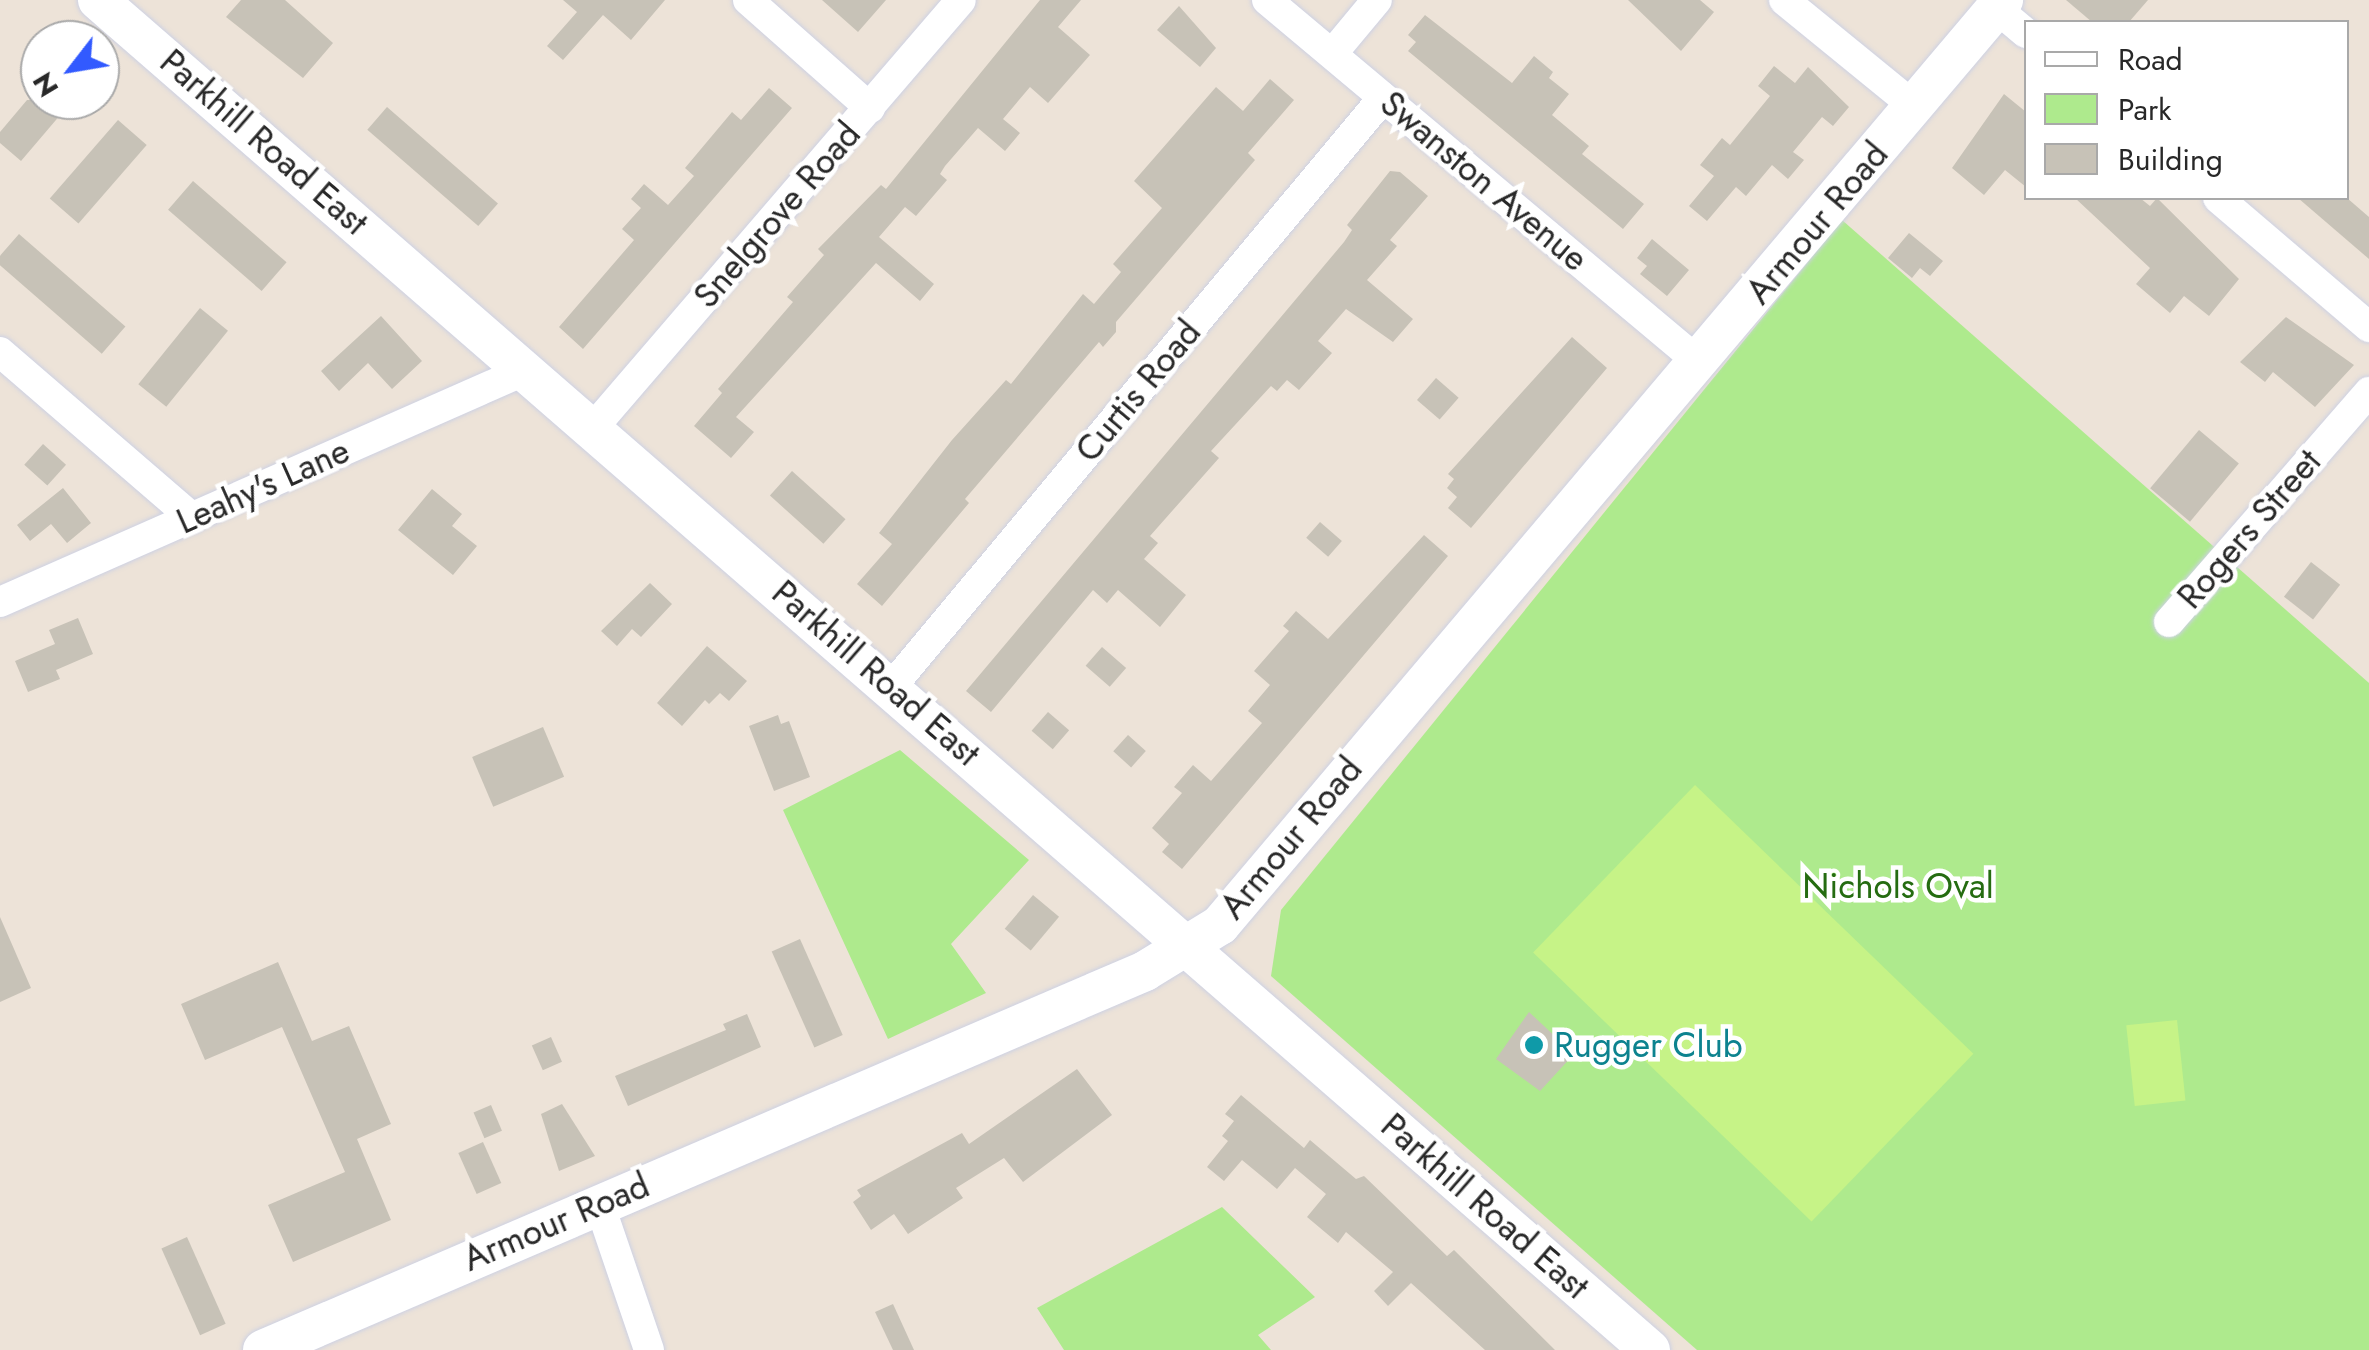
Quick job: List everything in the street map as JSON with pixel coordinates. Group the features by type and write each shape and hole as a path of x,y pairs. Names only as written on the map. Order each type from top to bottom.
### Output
{"main road":[{"name":"Parkhill Road East","path":"98,0 893,685 1185,948 1650,1350"},
{"name":"Armour Road","path":"263,1350 1146,970 1220,924 1915,107 2009,14"}],"street":[{"path":"748,0 870,108"},
{"name":"Snelgrove Road","path":"593,428 960,0"},
{"name":"Swanston Avenue","path":"1267,0 1700,363"},
{"path":"1332,54 1377,0"},
{"path":"1784,0 1915,107"},
{"name":"Curtis Road","path":"893,685 1383,98"},
{"path":"2220,200 2369,327"},
{"path":"0,352 192,518"},
{"name":"Leahy's Lane","path":"0,602 526,370"},
{"name":"Rogers Street","path":"2169,622 2369,392"},
{"path":"599,1203 649,1350"}],"green space":[{"name":"Nichols Oval","path":"1842,220 2369,683 2369,1350 1697,1350 1271,976 1281,910"},
{"path":"900,750 1029,860 951,944 986,993 888,1039 783,810"},
{"path":"1695,785 1973,1054 1812,1221 1533,953"},
{"path":"2177,1020 2185,1101 2135,1106 2126,1025"},
{"path":"1222,1207 1315,1297 1258,1335 1271,1350 1064,1350 1037,1308"}],"building":[{"path":"241,0 285,0 333,43 303,78 226,17"},
{"path":"563,0 665,0 631,40 603,15 563,60 547,46 577,12"},
{"path":"822,0 886,0 858,32"},
{"path":"1040,0 1081,0 1058,27 1090,55 1048,103 1030,87 1003,119 1020,133 1005,151 978,128 945,166 940,174 947,180 916,216 905,207 879,237 934,284 920,301 876,263 736,417 754,432 731,458 694,426 722,393 718,389 793,302 787,297 824,255 818,249 881,185 886,189"},
{"path":"1628,0 1700,0 1714,12 1681,51"},
{"path":"2066,0 2148,0 2131,20 2090,20"},
{"path":"1179,6 1216,48 1200,67 1157,30"},
{"path":"1425,15 1512,83 1534,56 1553,72 1549,78 1569,94 1552,115 1589,146 1582,154 1644,204 1623,229 1408,51 1416,42 1408,35"},
{"path":"1774,66 1795,83 1808,67 1849,107 1833,126 1822,117 1793,152 1804,160 1788,179 1772,165 1746,196 1736,187 1707,221 1689,206 1714,176 1700,165 1722,138 1730,145 1770,96 1758,86"},
{"path":"1270,79 1294,100 1248,153 1255,160 1116,322 1116,332 1103,347 1099,342 965,499 969,503 882,606 857,584 892,544 879,533 952,440 1006,380 1011,384 1083,294 1094,304 1121,272 1113,264 1162,208 1134,181 1216,87 1243,111"},
{"path":"769,88 792,108 583,349 559,327 634,240 622,229 641,208 631,199 644,184 668,205 694,176 685,168 732,112 741,120"},
{"path":"2004,94 2024,110 2024,185 2005,170 1984,195 1952,168"},
{"path":"387,107 498,203 478,226 367,130"},
{"path":"20,108 20,120 56,120 21,161 0,143 0,132"},
{"path":"118,120 147,145 78,223 50,198"},
{"path":"1390,171 1400,172 1428,196 1390,240 1397,246 1367,280 1413,319 1393,342 1346,309 1318,341 1332,353 1299,390 1287,380 1277,391 1271,386 1211,451 1219,458 1150,536 1158,543 1144,559 1186,595 1160,627 1118,590 1107,603 1093,590 991,712 966,691 1344,242 1352,230 1347,225"},
{"path":"193,181 287,262 262,291 168,210"},
{"path":"2077,200 2142,200 2150,206 2159,200 2239,279 2209,316 2184,296 2170,313 2136,284 2150,268"},
{"path":"2300,200 2349,200 2369,217 2369,259"},
{"path":"1909,233 1943,261 1930,276 1920,268 1912,278 1888,258"},
{"path":"19,234 125,327 102,354 0,265 0,256"},
{"path":"1652,239 1689,270 1667,296 1640,274 1647,266 1637,258"},
{"path":"200,308 228,331 166,407 138,384"},
{"path":"381,316 422,361 392,389 368,363 339,391 321,371"},
{"path":"2286,317 2354,365 2315,407 2273,372 2265,382 2240,362"},
{"path":"1572,337 1607,368 1471,528 1448,508 1457,497 1447,488 1454,479 1448,474"},
{"path":"1436,378 1459,398 1440,420 1417,400"},
{"path":"2199,430 2239,463 2190,522 2150,488"},
{"path":"43,444 66,465 47,486 24,465"},
{"path":"792,471 846,519 823,544 770,496"},
{"path":"63,488 91,523 67,543 51,524 30,541 17,525"},
{"path":"432,489 462,514 452,526 477,546 453,575 398,530"},
{"path":"1320,522 1342,541 1328,557 1306,538"},
{"path":"1424,535 1448,556 1182,869 1162,852 1169,844 1152,828 1182,793 1174,787 1193,765 1211,781 1262,723 1248,711 1270,685 1254,671 1289,631 1283,626 1296,611 1328,639"},
{"path":"2311,562 2340,585 2313,619 2284,597"},
{"path":"650,583 672,604 641,637 632,629 617,646 601,631"},
{"path":"78,618 93,654 56,670 60,679 28,692 15,661 55,644 49,630"},
{"path":"707,646 747,681 729,701 720,693 709,704 705,700 682,726 657,703"},
{"path":"1102,647 1126,668 1110,687 1086,666"},
{"path":"1048,712 1069,730 1053,749 1032,731"},
{"path":"778,715 781,724 789,721 810,777 774,791 749,726"},
{"path":"543,727 564,777 493,807 472,757"},
{"path":"1128,735 1146,751 1131,767 1113,751"},
{"path":"1033,895 1059,917 1031,951 1005,929"},
{"path":"0,917 31,988 0,1002"},
{"path":"800,939 843,1035 814,1048 772,952"},
{"path":"278,962 312,1041 349,1026 391,1124 357,1139 391,1220 293,1262 268,1205 345,1172 282,1027 205,1060 181,1004"},
{"name":"Rugger Club","path":"1529,1012 1574,1054 1540,1091 1496,1059"},
{"path":"747,1014 761,1047 628,1106 615,1076 726,1030 723,1024"},
{"path":"551,1037 562,1062 543,1070 532,1046"},
{"path":"1077,1069 1112,1115 1023,1182 1004,1158 956,1188 963,1198 908,1234 894,1214 871,1230 853,1202 861,1196 857,1190 962,1133 969,1144"},
{"path":"1241,1095 1304,1148 1310,1140 1356,1179 1364,1176 1447,1256 1454,1250 1555,1350 1485,1350 1411,1283 1388,1306 1374,1291 1393,1272 1346,1232 1338,1243 1307,1217 1326,1194 1295,1168 1277,1189 1242,1160 1224,1181 1207,1167 1228,1141 1222,1136 1234,1121 1225,1114"},
{"path":"562,1104 595,1156 559,1171 541,1114"},
{"path":"491,1105 502,1131 484,1138 474,1112"},
{"path":"483,1142 501,1183 477,1194 458,1153"},
{"path":"187,1237 226,1324 200,1335 161,1248"},
{"path":"893,1304 914,1350 893,1350 875,1312"}],"place":[{"name":"Rugger Club","path":"1534,1045"}]}
